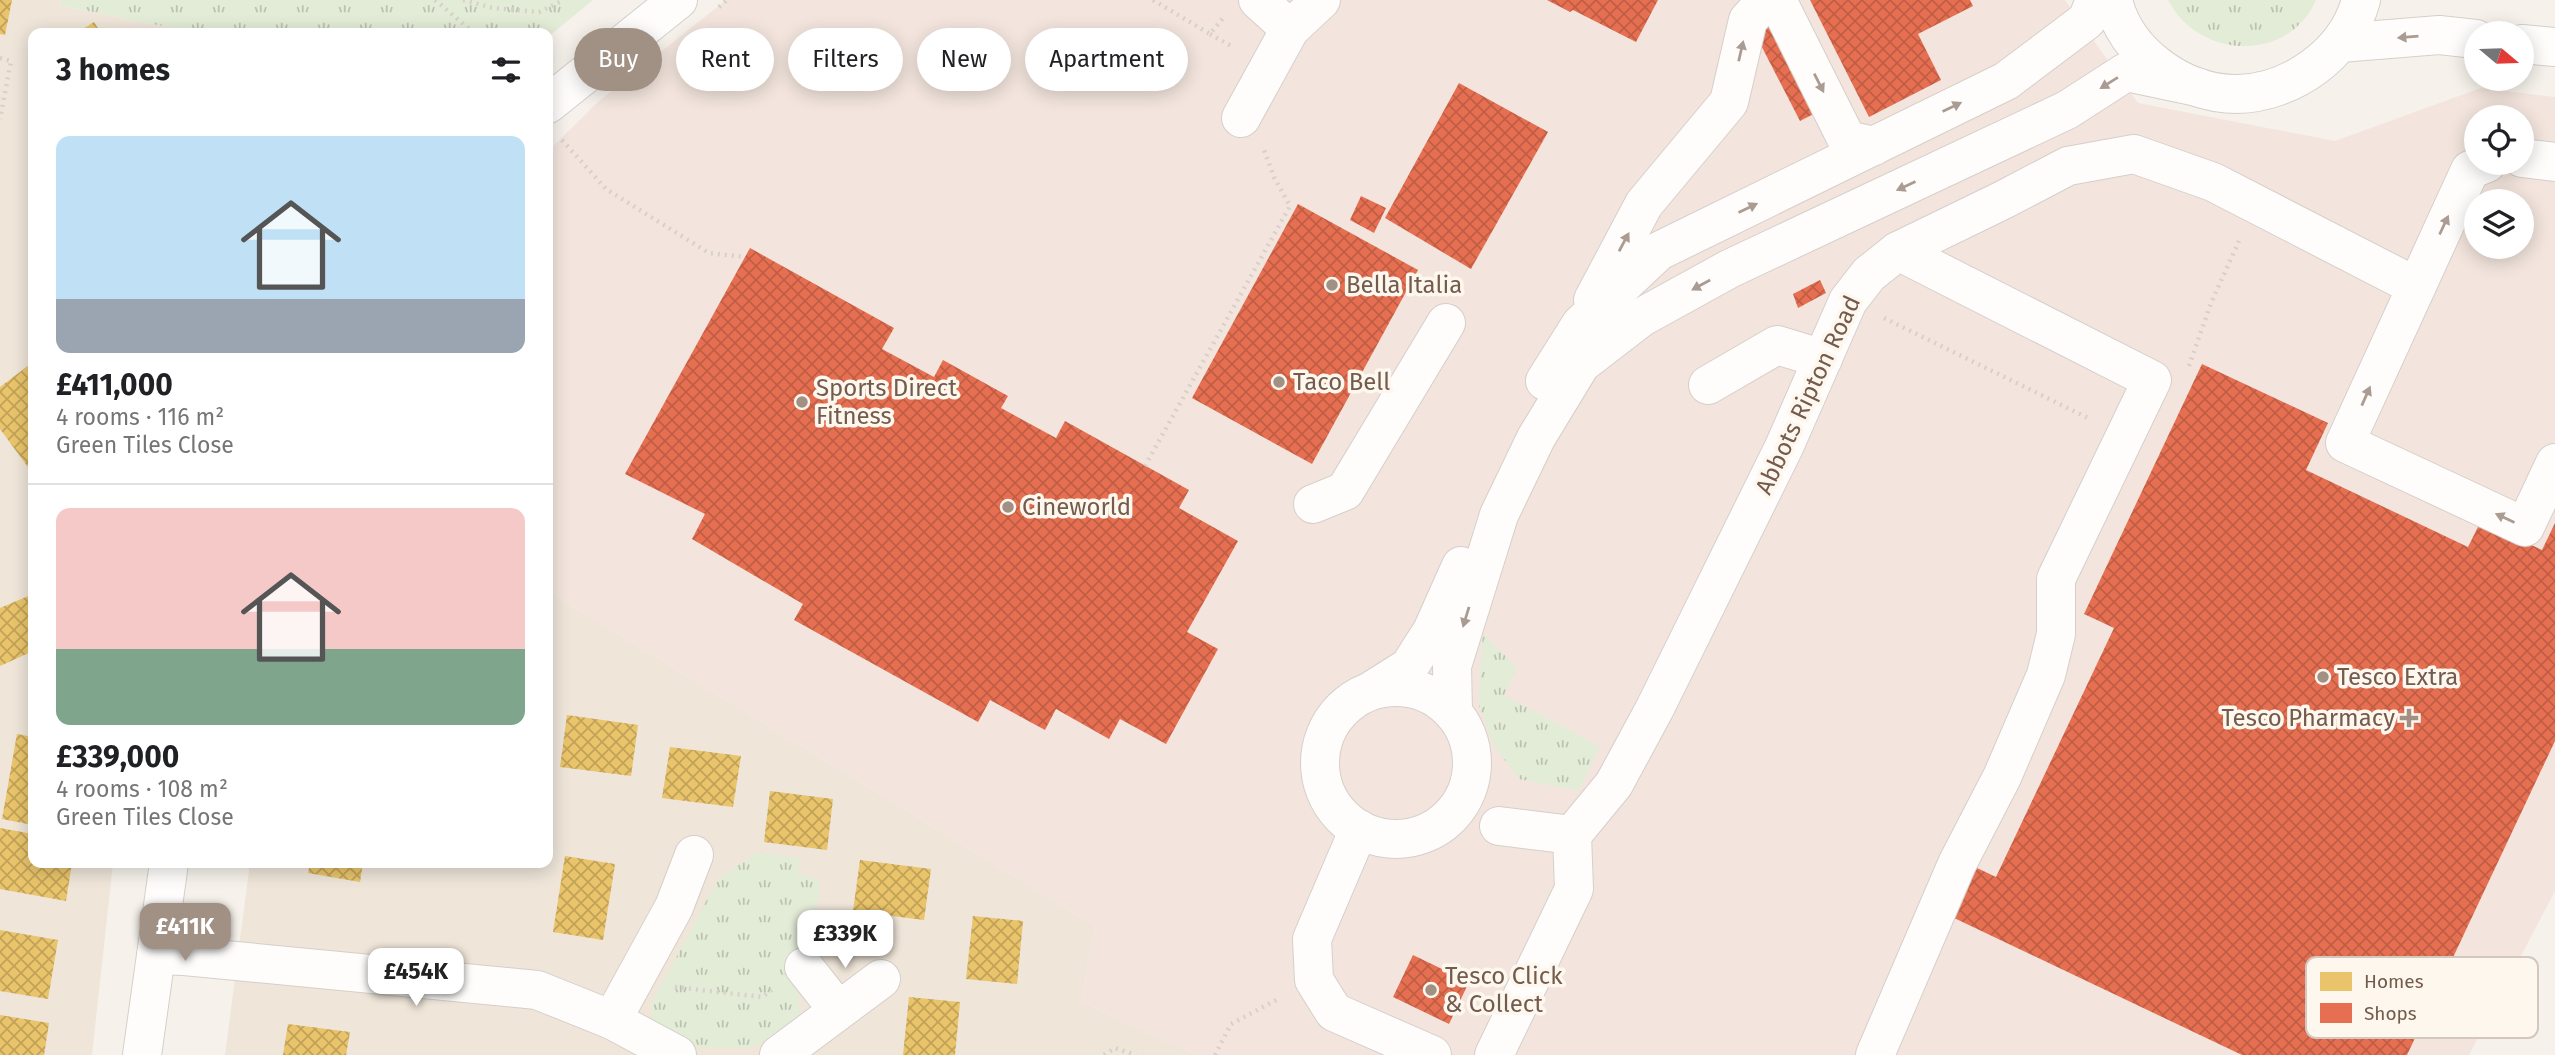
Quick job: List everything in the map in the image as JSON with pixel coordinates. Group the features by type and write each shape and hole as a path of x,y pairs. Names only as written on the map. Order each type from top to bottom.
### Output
{"street":[{"path":"553,118 678,0"},
{"path":"1258,0 1290,29"},
{"path":"1252,133 1264,77 1290,29 1321,0"},
{"path":"1374,689 1395,686 1417,689 1437,698 1453,712 1470,743 1472,758 1469,784 1458,807 1439,826 1415,837 1377,837 1359,830 1339,814 1326,792 1320,768 1322,742 1333,719 1351,701 1409,667 1432,631 1549,372 1581,324 1644,204 1729,102 1748,20 1767,0"},
{"path":"1777,0 1847,140 1874,146"},
{"path":"1581,324 1659,251 2006,81 2087,20 2095,0"},
{"path":"2113,0 2115,11 2134,45 2162,71 2197,87"},
{"path":"1453,712 1452,666 1499,515 1536,438 1581,364 1642,317 1729,269 2067,110 2126,72 2236,94 2275,88 2311,70 2340,43 2361,0"},
{"path":"2340,43 2439,34 2464,37"},
{"path":"2534,45 2555,47"},
{"name":"Abbots Ripton Road","path":"1572,835 1614,785 1643,730 1784,447 1848,300 1870,274 1898,250 2068,166 2134,154 2213,182 2415,286"},
{"path":"2534,159 2555,162"},
{"path":"2468,175 2346,443 2525,527 2555,463"},
{"path":"1875,1055 1957,864 2002,777 2046,675 2056,634 2056,579 2152,380 1898,250"},
{"path":"1313,504 1345,491 1446,323"},
{"path":"1708,385 1777,345 1823,359"},
{"path":"1494,1055 1574,889 1572,835 1499,826"},
{"path":"1359,830 1312,939 1314,980 1335,1012 1432,1055"},
{"path":"612,1020 674,907 694,855"},
{"path":"142,1055 168,868"},
{"path":"156,955 537,990 612,1020 677,1055"},
{"path":"804,967 838,1010"},
{"path":"779,1055 881,979"}],"path":[{"path":"435,0 468,28"},
{"path":"463,0 493,8 539,12 564,0"},
{"path":"1153,0 1245,54 1242,65 1264,77"},
{"path":"1210,34 1224,17"},
{"path":"0,58 12,61 0,119"},
{"path":"553,120 606,189 709,253 745,257"},
{"path":"1145,466 1290,205 1252,133"},
{"path":"2185,375 2211,303 2256,204"},
{"path":"1848,300 2125,436"},
{"path":"633,980 762,998 804,967"},
{"path":"1215,1055 1231,1024 1314,980"},
{"path":"1104,1055 1115,1048 1136,1055"}],"shaded area":[{"path":"0,0 60,0 59,5 172,28 28,28 28,868 112,868 92,1055 0,1055"},
{"path":"726,0 2065,0 2138,103 2335,141 2473,91 2506,91 2555,97 2555,891 2520,957 2306,957 2306,1038 2478,1038 2469,1055 1196,1055 1081,1001 1095,926 553,594 553,146 612,91 662,91 662,51 676,40 676,91 774,91 774,28 691,28"},
{"path":"553,594 1095,926 1081,1001 1196,1055 225,1055 249,868 553,868"}],"green space":[{"path":"60,0 593,0 553,33 553,28 172,28 59,5"},
{"path":"2168,0 2316,0 2303,21 2285,35 2265,44 2243,46 2221,43 2200,34 2182,20"},
{"path":"1483,633 1517,668 1504,695 1600,746 1579,791 1519,779 1494,746 1478,703"},
{"path":"758,852 799,858 799,874 820,880 813,940 797,985 800,1018 752,1048 683,1047 652,1026 653,1001 718,879"}],"building: Homes":[{"path":"0,0 12,0 5,35 0,34"},
{"path":"94,22 98,28 85,28"},
{"path":"28,366 28,467 0,429 0,387"},
{"path":"28,596 28,653 0,666 0,608"},
{"path":"567,715 638,725 631,776 560,767"},
{"path":"17,734 28,736 28,824 2,819"},
{"path":"670,747 741,756 733,807 662,798"},
{"path":"770,791 833,799 827,850 764,842"},
{"path":"0,828 28,833 28,868 71,868 66,901 0,889"},
{"path":"565,856 615,864 603,940 553,932"},
{"path":"860,860 931,869 924,920 853,911"},
{"path":"309,868 362,868 360,882 308,873"},
{"path":"973,916 1023,921 1017,984 966,979"},
{"path":"0,930 58,940 48,999 0,991"},
{"path":"909,997 960,1002 955,1055 903,1055"},
{"path":"0,1015 49,1023 44,1055 0,1055"},
{"path":"288,1024 350,1032 346,1055 283,1055"}],"building: Shops":[{"path":"1547,0 1658,0 1636,42"},
{"path":"1786,0 1841,100 1800,121 1748,20"},
{"path":"1810,0 1970,0 1973,6 1918,34 1941,80 1869,117"},
{"path":"1459,83 1548,132 1471,269 1385,218"},
{"path":"1361,196 1386,208 1374,233 1350,220"},
{"path":"1298,204 1418,270 1312,464 1192,398"},
{"path":"750,248 894,328 882,349 934,377 943,360 1008,396 1001,408 1056,438 1065,421 1189,490 1179,508 1238,541 1187,632 1218,649 1166,744 1120,719 1109,739 1056,709 1045,730 990,700 978,722 794,620 803,604 692,539 705,514 625,474"},
{"path":"1820,280 1826,293 1798,308 1793,294"},
{"name":"Tesco Extra","path":"2202,364 2328,423 2306,470 2468,547 2481,521 2542,550 2555,523 2555,741 2453,957 2306,957 2306,1038 2415,1038 2407,1055 2242,1055 1952,917 1975,867 1996,877 2114,628 2084,614"},
{"name":"Tesco Click & Collect","path":"1413,955 1469,982 1449,1024 1393,997"}],"place":[{"name":"Bella Italia","path":"1332,285"},
{"name":"Taco Bell","path":"1279,382"},
{"name":"Sports Direct Fitness","path":"802,402"},
{"name":"Cineworld","path":"1008,507"},
{"name":"Tesco Extra","path":"2323,677"},
{"name":"Tesco Pharmacy","path":"2409,718"},
{"name":"Tesco Click & Collect","path":"1431,990"}]}
